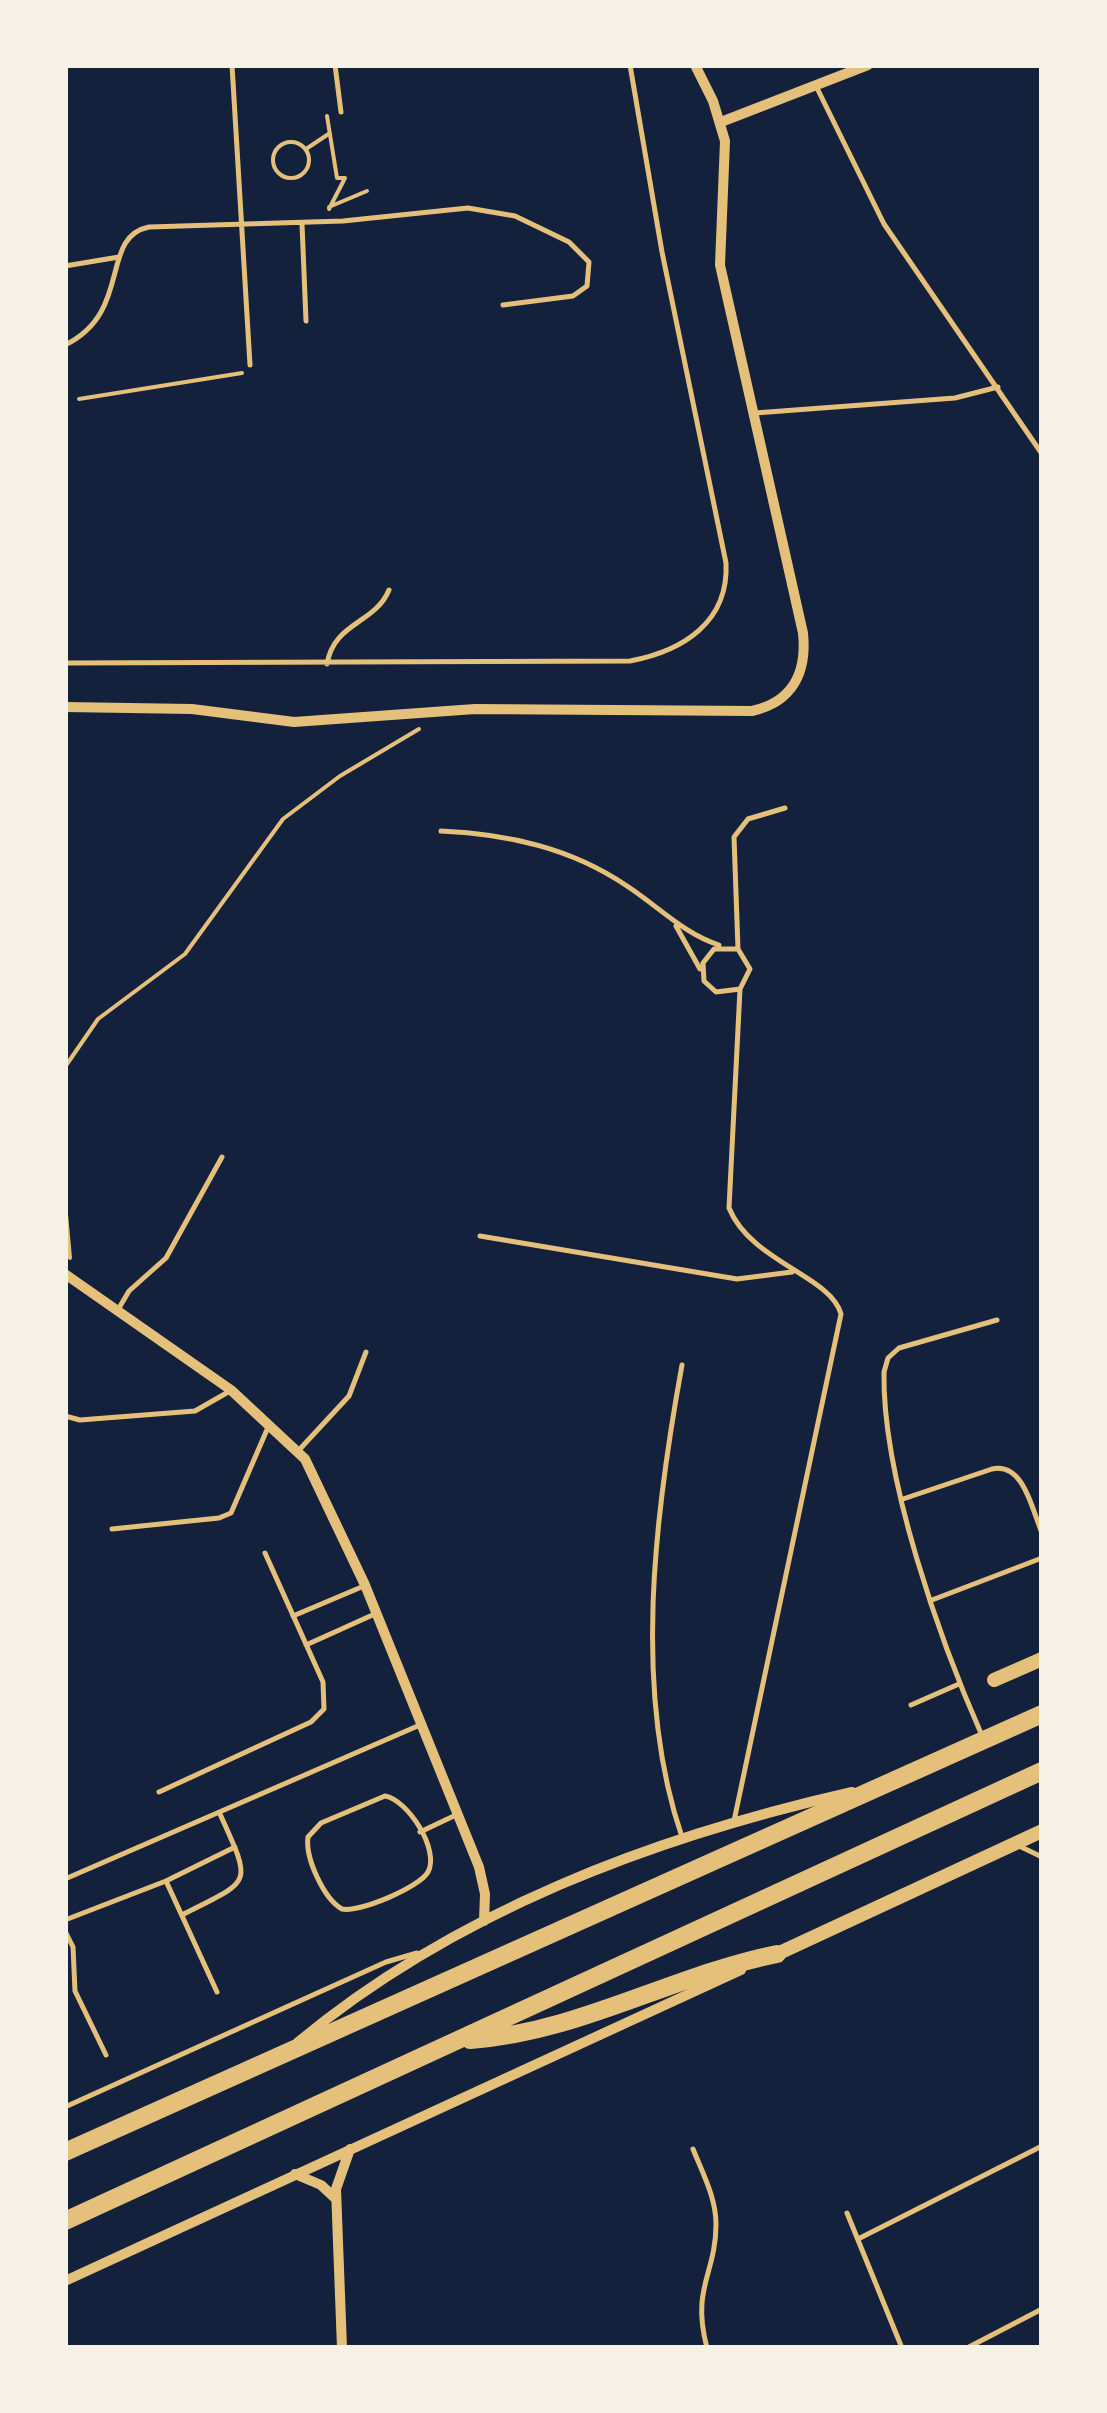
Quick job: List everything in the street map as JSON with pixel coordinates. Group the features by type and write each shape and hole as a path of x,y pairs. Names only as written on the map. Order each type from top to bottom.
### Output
{"main road":[{"path":"65,2152 1042,1714"},
{"path":"65,2221 1042,1771"},
{"path":"454,2041 536,2030 724,1966 777,1954"}],"street":[{"path":"65,707 192,708 294,722 441,710 752,711 786,696 804,664 803,633 720,265 718,222 726,161 721,122 695,65"},
{"path":"721,122 868,65"},
{"path":"66,1277 231,1390 299,1450 377,1613 483,1880 484,1920"},
{"path":"994,1680 1042,1659"},
{"path":"283,2054 352,2000 425,1953 484,1920 575,1878 733,1824 887,1784"},
{"path":"65,2281 1042,1832"},
{"path":"342,2348 336,2198 350,2149"},
{"path":"294,2174 313,2180 336,2198"}],"lane":[{"path":"232,65 250,365"},
{"path":"335,65 341,112"},
{"path":"65,663 630,661 682,644 707,625 722,602 726,562 662,252 630,65"},
{"path":"815,83 884,224 1042,454"},
{"path":"65,345 102,316 126,240 140,229 322,222 445,208 492,211 560,237 589,262 586,286 573,296 502,305"},
{"path":"302,223 306,321"},
{"path":"65,266 119,257"},
{"path":"755,413 955,398 998,387"},
{"path":"327,664 336,636 375,610 389,590"},
{"path":"733,1824 841,1314 832,1297 744,1236 729,1208 726,1192 740,990 750,969 738,950 734,837 748,818 784,808"},
{"path":"441,831 506,837 567,854 624,884 675,924 738,950"},
{"path":"675,924 716,992 740,990"},
{"path":"702,972 707,955 723,946"},
{"path":"118,1311 129,1291 166,1258 222,1157"},
{"path":"480,1236 737,1279 793,1272"},
{"path":"984,1740 960,1684 903,1500 885,1416 884,1372 888,1358 899,1348 997,1320"},
{"path":"299,1450 349,1396 366,1352"},
{"path":"682,1365 659,1520 654,1612 659,1735 670,1801 682,1840"},
{"path":"65,1416 80,1420 195,1411 212,1405 231,1390"},
{"path":"112,1528 218,1518 231,1512 269,1425"},
{"path":"903,1500 992,1469 1008,1469 1018,1477 1042,1534"},
{"path":"159,1792 318,1716 326,1690 265,1553"},
{"path":"932,1600 1042,1558"},
{"path":"293,1616 365,1585"},
{"path":"306,1645 377,1613"},
{"path":"911,1705 960,1684"},
{"path":"65,1879 421,1725"},
{"path":"385,1796 404,1804 420,1832 430,1853 427,1875 350,1911 331,1900 307,1843 316,1826 385,1796"},
{"path":"182,1915 241,1882 243,1865 220,1813"},
{"path":"420,1832 456,1815"},
{"path":"1014,1844 1042,1858"},
{"path":"65,1920 166,1881 235,1847"},
{"path":"166,1881 217,1992"},
{"path":"65,1931 73,1947 76,1991 106,2055"},
{"path":"65,2107 386,1962 425,1953"},
{"path":"858,2239 1042,2146"},
{"path":"692,2150 715,2209 714,2246 700,2309 708,2348"},
{"path":"848,2213 902,2348"},
{"path":"967,2348 1042,2309"}],"path":[{"path":"322,222 345,178 337,178 327,114 341,112"},
{"path":"306,149 330,133"},
{"path":"294,142 306,149 309,163 302,175 288,178 276,171 273,158 280,145 294,142"},
{"path":"329,208 367,191"},
{"path":"79,399 250,371 250,365"},
{"path":"65,1067 98,1019 185,954 243,868 282,819 340,776 416,732 441,710"},
{"path":"65,1204 70,1238 66,1277"}]}
